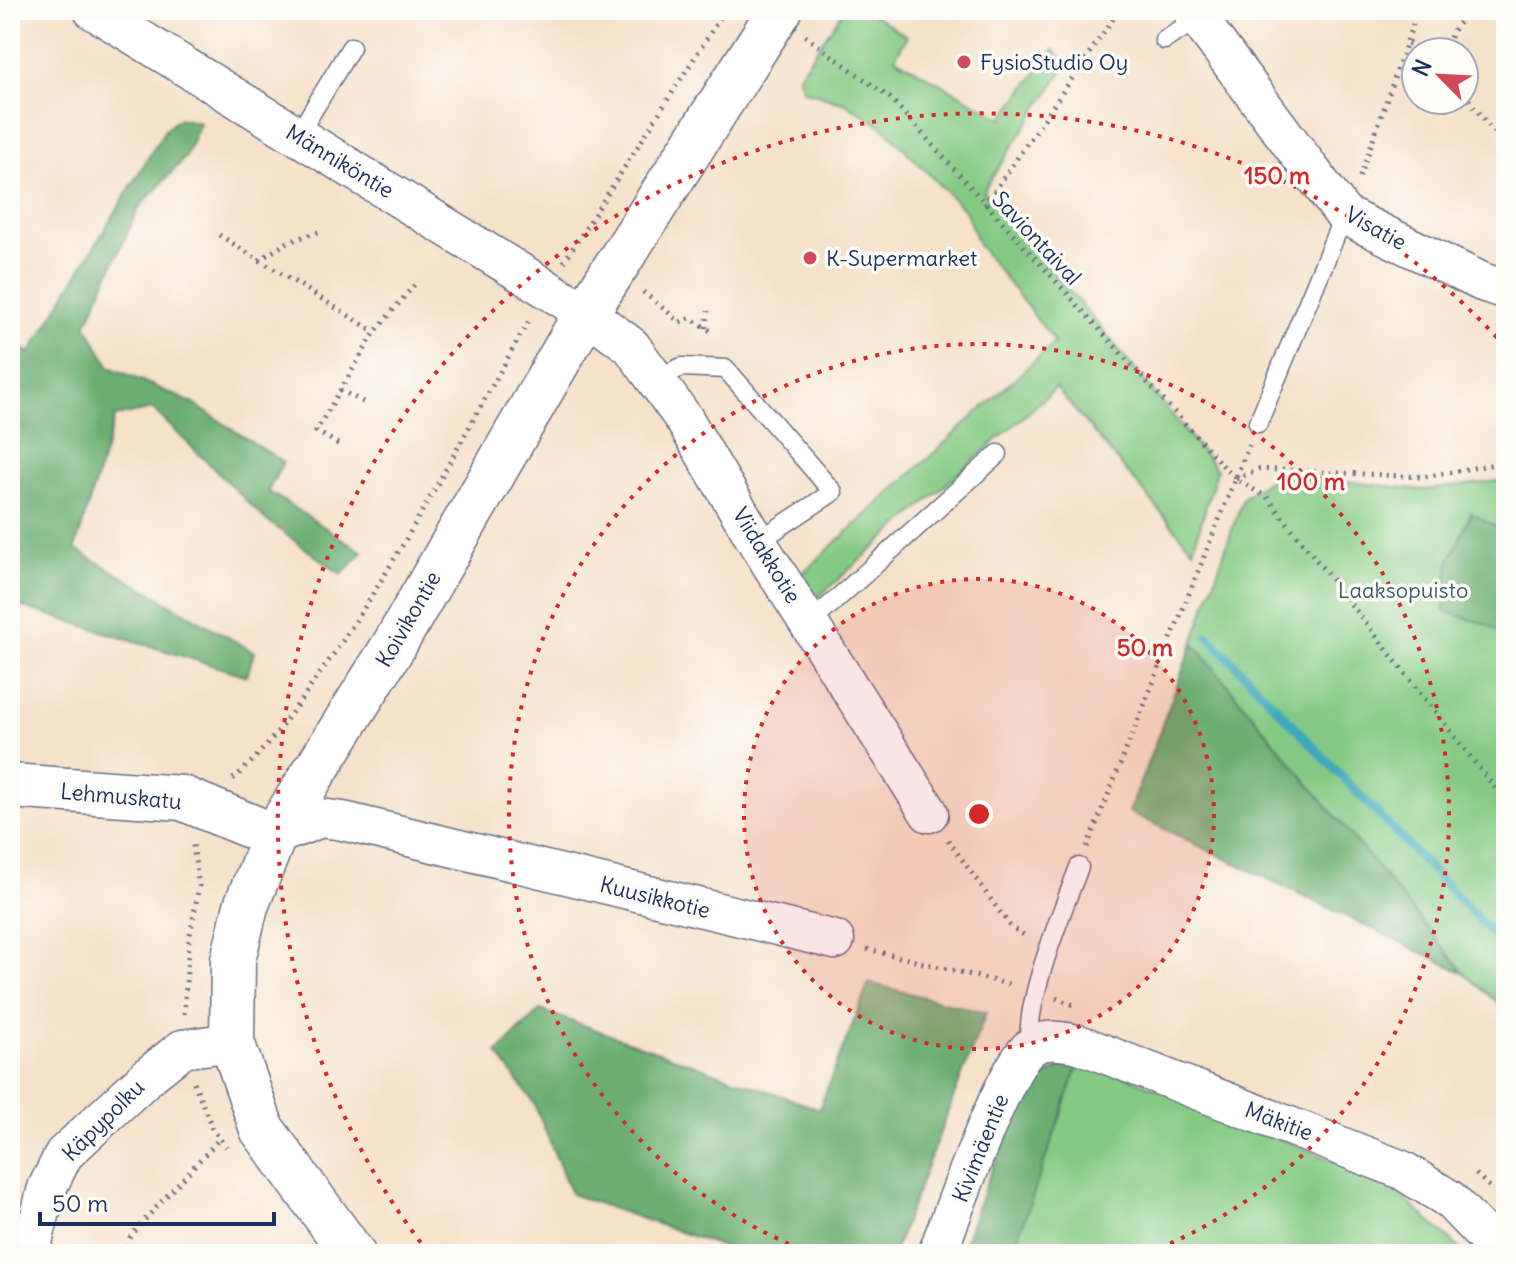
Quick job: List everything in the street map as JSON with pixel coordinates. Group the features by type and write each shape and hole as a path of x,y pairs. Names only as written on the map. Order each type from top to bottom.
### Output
{"main road":[{"name":"Koivikontie","path":"353,1254 262,1129 232,1042 233,960 246,906 274,836 393,647 586,313 791,22"},
{"name":"Lehmuskatu","path":"10,786 182,798 274,836"}],"street":[{"name":"Männiköntie","path":"93,10 586,313"},
{"name":"Visatie","path":"1195,14 1344,215 1482,282 1506,290"},
{"name":"Viidakkotie","path":"586,313 631,346 656,378 929,813"},
{"name":"Kuusikkotie","path":"274,836 321,818 343,821 835,940"},
{"name":"Mäkitie","path":"1031,1047 1056,1040 1079,1044 1402,1170 1449,1199 1502,1254"},
{"name":"Käpypolku","path":"30,1254 47,1188 64,1154 182,1049 232,1042"},
{"name":"Kivimäentie","path":"937,1254 1008,1077 1031,1047"}],"lane":[{"path":"1164,40 1195,14"},
{"path":"298,135 351,47"},
{"path":"1258,423 1344,215"},
{"path":"656,378 682,367 726,369 833,492 757,542"},
{"path":"810,623 998,454"},
{"path":"1031,1047 1027,1032 1037,990 1079,867"}],"path":[{"name":"Koivikontie","path":"223,787 252,763 354,628 546,290 725,10"},
{"path":"985,205 1119,10"},
{"path":"1410,36 1418,10"},
{"path":"1451,36 1472,10"},
{"name":"Saviontaival","path":"791,22 890,98 1235,479 1267,497 1506,802"},
{"path":"1344,215 1400,65"},
{"path":"1480,114 1506,149"},
{"path":"259,260 288,242 321,231"},
{"path":"219,235 375,332"},
{"path":"338,444 316,431 375,332 415,284"},
{"path":"639,289 680,322 690,318 714,333"},
{"path":"706,328 708,311"},
{"path":"340,390 363,402"},
{"path":"1079,867 1258,423"},
{"path":"1235,479 1259,469 1424,477 1506,462"},
{"path":"929,813 1010,926 1048,952"},
{"path":"835,940 1037,990"},
{"path":"127,1254 130,1238 139,1226 220,1138"}],"green space":[{"path":"844,10 866,10 907,36 895,58 1002,118 1054,50 1067,64 983,191 1107,335 1217,470 1193,550 1056,388 809,605 795,580 1055,342 978,244 966,212 883,127 845,103 803,90 798,76"},
{"path":"179,118 200,123 186,157 138,209 86,325 110,367 192,403 283,462 268,491 363,552 342,575 266,520 153,409 115,417 75,549 254,652 247,676 10,603 10,342 30,353 165,130"},
{"name":"Laaksopuisto","path":"1277,474 1424,490 1506,480 1506,1010 1464,973 1193,643 1243,498"},
{"path":"1471,513 1506,532 1506,636 1488,625 1444,611 1449,563"},
{"path":"1193,643 1464,973 1129,812"},
{"path":"869,983 986,1013 893,1254 743,1254 571,1194 534,1103 497,1053 540,1010 819,1109"},
{"path":"1081,1058 1386,1182 1466,1254 1012,1254"},
{"path":"1081,1058 1012,1254 960,1254 1023,1086"}],"waterway":[{"path":"1208,636 1506,948"}],"place":[{"name":"FysioStudio Oy","path":"964,62"},
{"name":"K-Supermarket","path":"810,258"}]}
